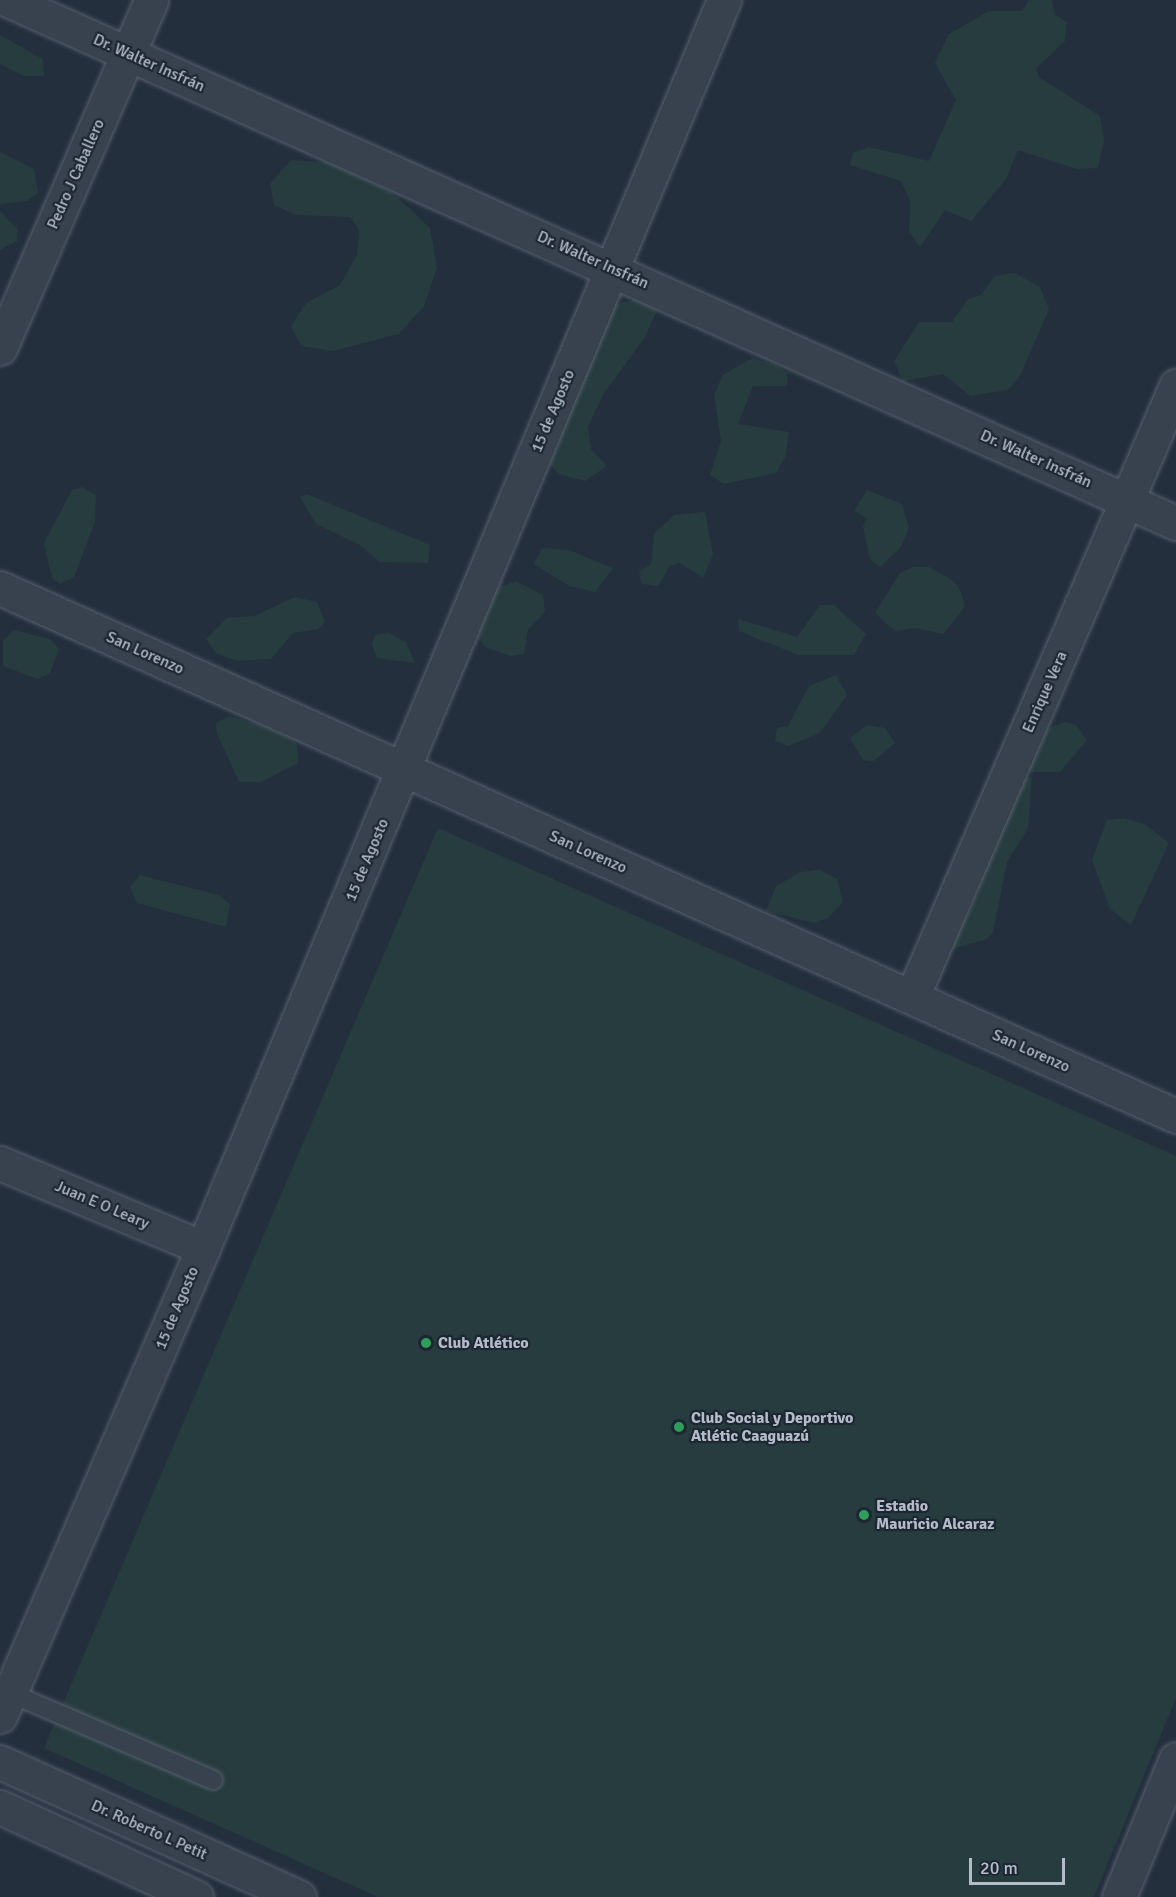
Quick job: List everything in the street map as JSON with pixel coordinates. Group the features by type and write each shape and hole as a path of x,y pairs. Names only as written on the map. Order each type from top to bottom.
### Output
{"street":[{"name":"Dr. Walter Insfrán","path":"8,0 613,269 1176,524"},
{"name":"Pedro J Caballero","path":"0,348 151,0"},
{"name":"15 de Agosto","path":"5,1704 203,1248 405,770 724,0"},
{"name":"Enrique Vera","path":"912,998 1176,386"},
{"name":"San Lorenzo","path":"0,588 1176,1116"},
{"name":"Juan E O Leary","path":"0,1163 203,1248"},
{"path":"1119,1897 1176,1760"},
{"name":"Dr. Roberto L Petit","path":"0,1762 299,1897"},
{"path":"0,1807 196,1897"}],"lane":[{"path":"5,1704 213,1780"}],"green space":[{"path":"1029,0 1052,0 1055,15 1067,22 1065,41 1036,68 1039,77 1100,116 1104,140 1098,168 1077,169 1018,150 1006,179 971,221 945,210 920,247 909,232 910,201 901,181 850,165 853,153 869,147 929,161 956,100 935,63 949,34 989,11 1022,11"},
{"path":"0,35 43,59 44,76 24,76 0,64"},
{"path":"0,152 34,169 38,193 27,201 0,204"},
{"path":"291,160 335,163 393,193 430,228 437,268 424,306 399,334 333,351 301,346 291,326 306,303 340,285 357,255 359,230 350,217 296,215 274,205 270,184"},
{"path":"0,211 18,230 17,241 0,250"},
{"path":"1014,273 1040,287 1049,309 1019,378 1007,390 970,396 943,374 903,381 894,361 919,322 952,322 968,299 981,295 995,276"},
{"path":"649,297 656,313 645,337 603,395 588,427 591,449 607,466 585,481 558,474 546,459 608,306"},
{"path":"752,358 777,365 787,373 787,386 753,386 738,424 789,432 786,456 776,473 724,484 710,475 721,441 714,394 723,375"},
{"path":"82,487 96,495 95,522 74,577 60,584 52,578 44,543 72,490"},
{"path":"867,490 902,504 909,528 901,547 880,567 870,560 863,526 867,518 854,511"},
{"path":"307,494 430,545 428,563 380,562 360,545 316,524 300,497"},
{"path":"705,512 713,555 703,578 680,563 670,566 658,586 642,584 639,572 651,564 654,534 674,515"},
{"path":"542,548 569,550 613,568 595,592 569,586 534,564"},
{"path":"913,567 929,567 954,581 961,592 965,607 943,634 916,628 895,631 875,613 900,573"},
{"path":"516,581 543,595 545,612 528,629 524,654 510,656 485,647 474,634 486,592"},
{"path":"295,597 317,602 325,622 318,629 293,633 271,659 238,661 217,654 206,639 227,618 254,616"},
{"path":"820,605 834,605 866,634 854,655 798,655 739,631 738,619 797,637"},
{"path":"13,630 50,639 59,649 50,673 38,679 3,666 3,641"},
{"path":"388,633 406,642 415,663 377,658 372,645 375,635"},
{"path":"836,675 847,695 820,733 788,746 775,741 777,728 788,726 809,686"},
{"path":"229,716 271,728 297,744 298,763 261,782 239,782 217,733 216,723"},
{"path":"1066,722 1076,725 1087,740 1060,772 1031,772 1023,755 1050,727"},
{"path":"867,725 885,728 895,743 874,761 863,760 850,738"},
{"path":"1032,776 1028,828 1007,862 993,932 987,939 948,950 953,926 969,914 980,890 985,844 1007,788"},
{"path":"1124,818 1146,825 1169,843 1131,925 1110,909 1092,860 1107,820"},
{"name":"Club Social y Deportivo Atlétic Caaguazú","path":"438,828 1176,1156 1176,1698 1094,1897 378,1897 44,1748"},
{"path":"820,870 837,879 843,902 828,918 814,923 766,911 776,886 800,872"},
{"path":"140,875 218,895 230,904 226,927 137,903 130,887"}],"place":[{"name":"Club Atlético","path":"426,1343"},
{"name":"Club Social y Deportivo Atlétic Caaguazú","path":"679,1427"},
{"name":"Estadio Mauricio Alcaraz","path":"864,1515"}]}
